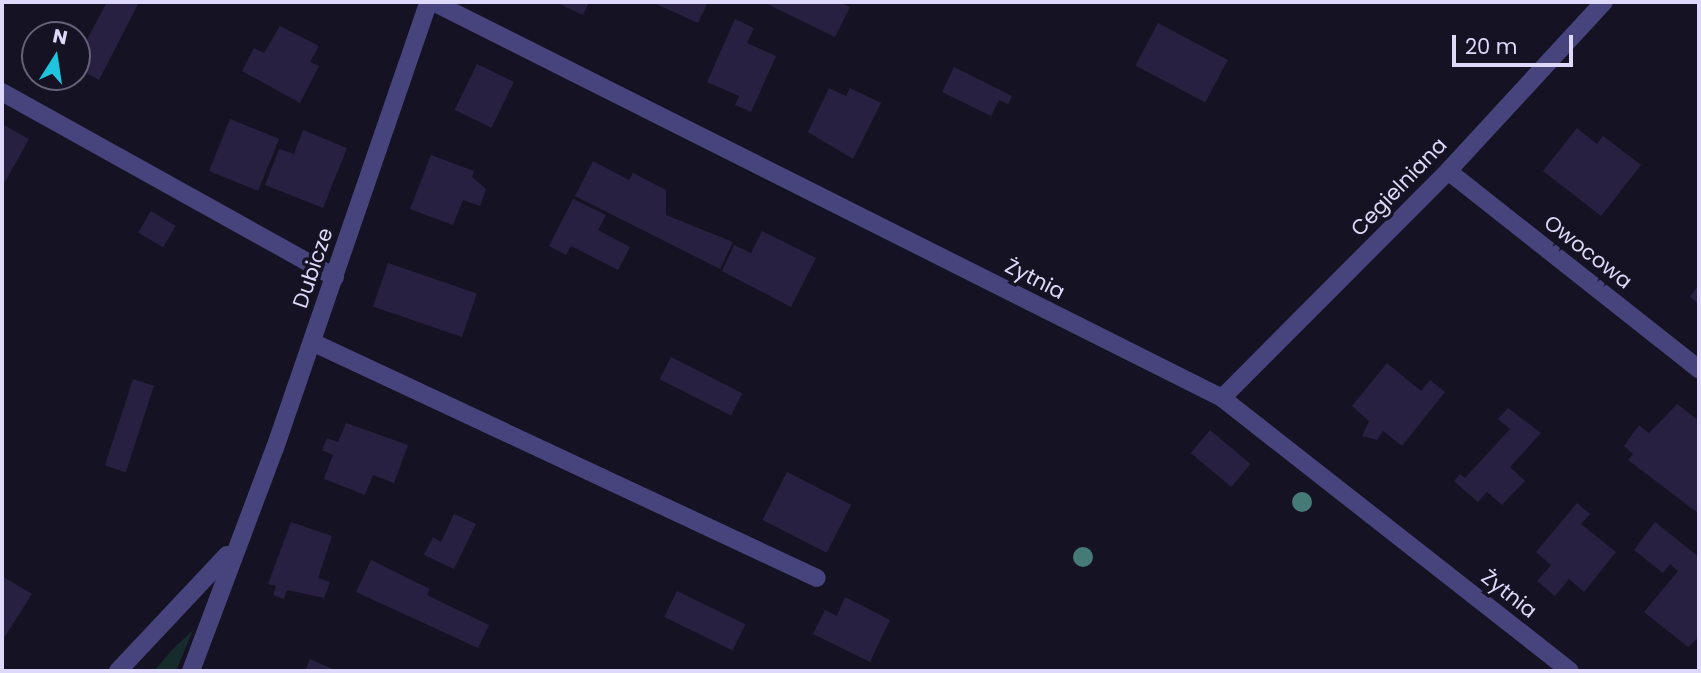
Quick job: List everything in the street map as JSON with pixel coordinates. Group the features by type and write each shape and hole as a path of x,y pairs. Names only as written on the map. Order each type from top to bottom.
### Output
{"street":[{"name":"Dubicze","path":"191,671 234,547 312,342 431,2"},
{"name":"Żytnia","path":"431,2 1222,398 1570,671"},
{"name":"Cegielniana","path":"1222,398 1448,171 1604,2"},
{"path":"2,92 335,277"},
{"name":"Owocowa","path":"1448,171 1699,369"},
{"path":"312,342 817,578"},
{"name":"Dubicze","path":"118,671 234,547"}],"green space":[{"path":"193,630 176,671 154,671 171,651"}],"building":[{"path":"107,2 139,2 99,80 91,76 91,32"},
{"path":"555,2 589,2 583,15"},
{"path":"652,2 708,2 698,23"},
{"path":"763,2 838,2 850,7 835,37"},
{"path":"735,19 754,28 747,43 776,56 751,112 735,105 739,96 707,82"},
{"path":"1158,23 1228,60 1205,102 1135,65"},
{"path":"280,26 319,46 310,62 319,66 300,103 242,71 254,48 264,53"},
{"path":"477,64 514,82 491,128 455,110"},
{"path":"954,67 1012,96 1008,104 999,100 991,116 942,92"},
{"path":"829,88 846,96 850,88 881,103 853,159 808,132"},
{"path":"230,119 279,139 258,191 209,171"},
{"path":"2,124 29,139 5,182 2,181"},
{"path":"1577,128 1597,144 1603,136 1641,165 1601,216 1543,171"},
{"path":"303,130 347,148 323,208 265,185 279,149 294,154"},
{"path":"431,155 474,171 472,177 486,189 480,206 463,200 453,225 410,209"},
{"path":"593,161 629,180 633,173 666,190 666,215 733,242 720,269 575,196"},
{"path":"573,199 606,215 598,230 630,247 618,270 571,246 566,255 549,246"},
{"path":"151,211 176,226 163,247 138,232"},
{"path":"762,231 816,258 791,307 722,271 734,245 751,253"},
{"path":"388,263 477,294 462,337 373,306"},
{"path":"1699,284 1699,304 1690,297"},
{"path":"671,357 742,393 731,416 660,379"},
{"path":"1387,363 1421,391 1430,380 1445,392 1402,446 1383,431 1377,440 1362,436 1369,421 1352,406"},
{"path":"133,379 154,386 126,472 105,466"},
{"path":"1677,404 1699,421 1698,513 1628,460 1633,454 1624,446 1639,425 1649,433"},
{"path":"1508,408 1541,433 1510,467 1525,481 1502,505 1487,492 1478,502 1454,481 1460,474 1465,478 1510,429 1498,419"},
{"path":"346,423 408,445 394,483 373,475 365,495 324,479 333,455 322,450 327,438 338,442"},
{"path":"1210,430 1251,464 1231,487 1191,453"},
{"path":"787,472 851,505 827,553 762,520"},
{"path":"1577,503 1590,514 1581,524 1616,552 1584,592 1569,579 1555,596 1537,581 1551,565 1536,552"},
{"path":"454,514 476,524 454,569 424,555 433,537 441,542"},
{"path":"291,522 332,536 318,578 330,582 324,598 287,590 284,599 273,595 276,586 268,584"},
{"path":"1655,522 1699,557 1699,637 1688,647 1644,612 1678,571 1670,564 1663,573 1634,550"},
{"path":"371,560 430,589 427,595 489,625 478,648 356,592"},
{"path":"2,576 32,594 2,641"},
{"path":"677,591 745,624 733,650 664,617"},
{"path":"845,597 890,620 870,662 813,634 825,610 837,616"},
{"path":"310,659 337,671 305,671"}]}
